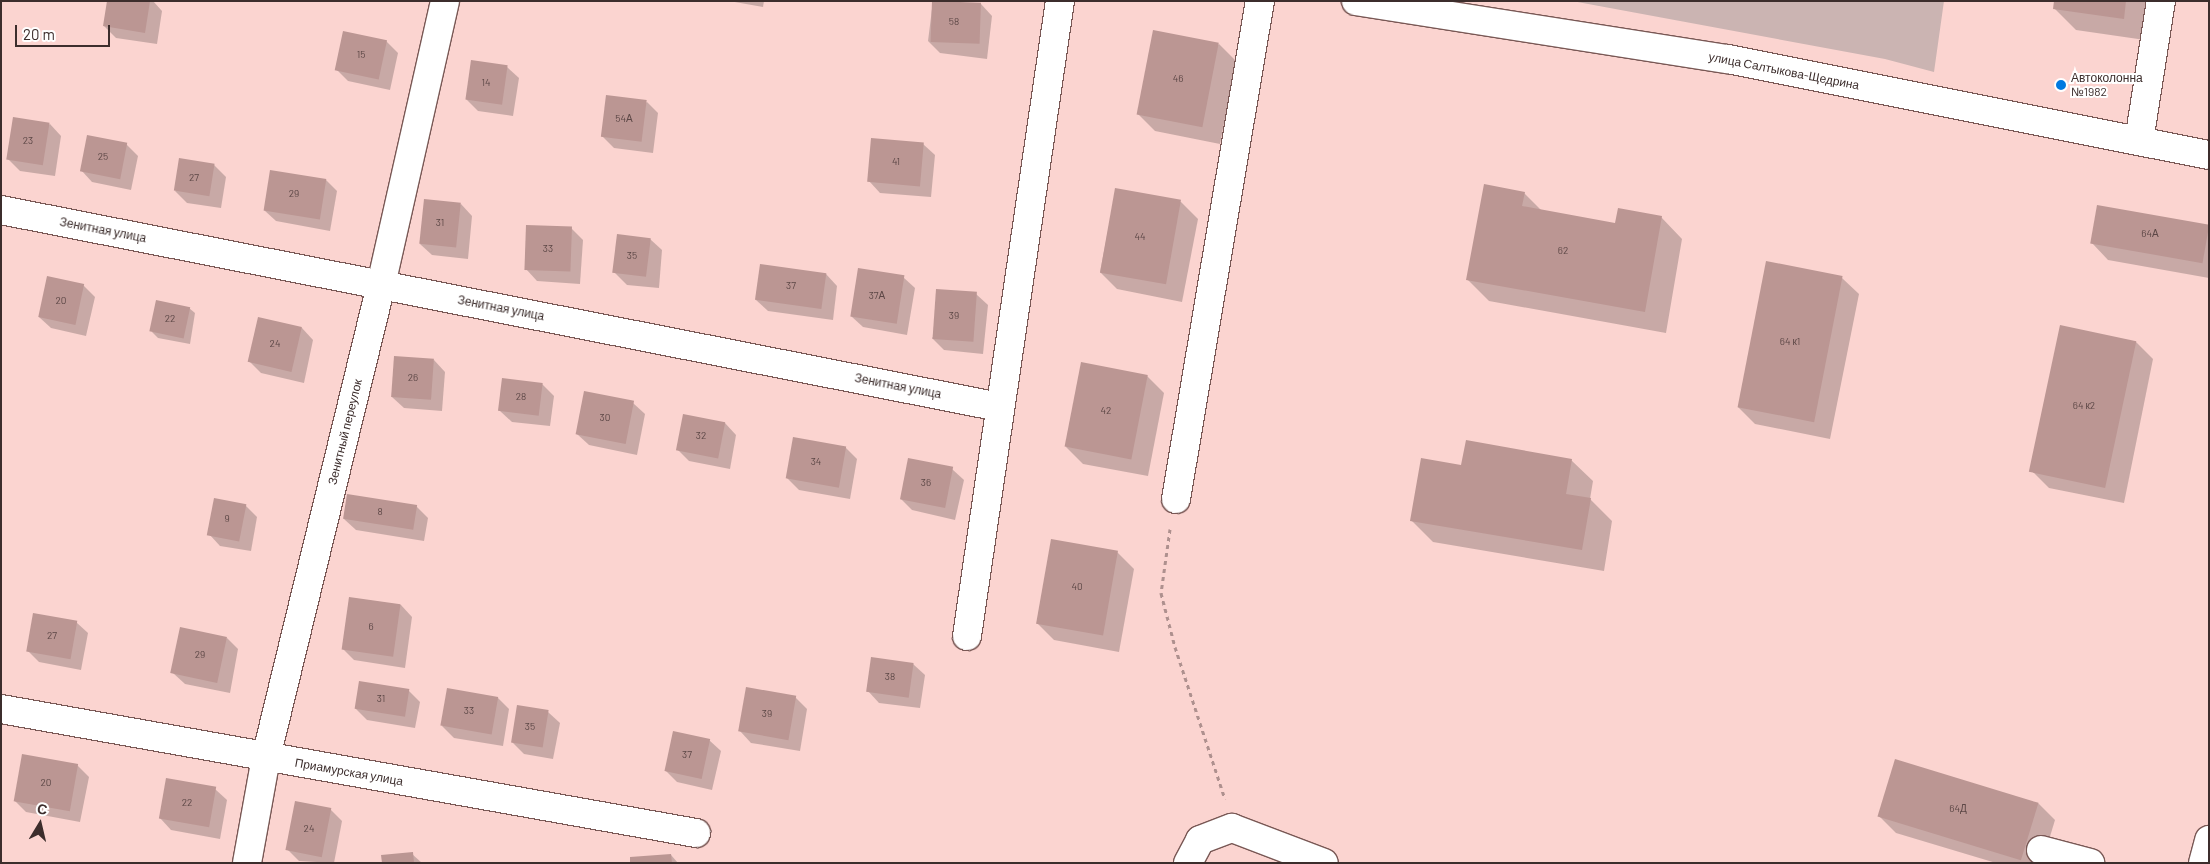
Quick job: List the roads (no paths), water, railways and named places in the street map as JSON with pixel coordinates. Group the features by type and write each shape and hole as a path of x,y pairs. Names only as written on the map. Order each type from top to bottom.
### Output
{"street":[{"name":"Зенитный переулок","path":"247,863 266,757 381,284 445,1"},
{"path":"967,636 1060,1"},
{"path":"1176,499 1260,1"},
{"name":"улица Салтыкова-Щедрина","path":"1356,1 1728,59 2209,155"},
{"path":"2139,141 2160,1"},
{"name":"Зенитная улица","path":"1,210 1000,406"},
{"name":"Приамурская улица","path":"1,709 696,832"},
{"path":"1188,863 1200,840 1232,828 1324,863"},
{"path":"2041,850 2090,863"}],"place":[{"name":"Автоколонна №1982","path":"2061,85"}]}
